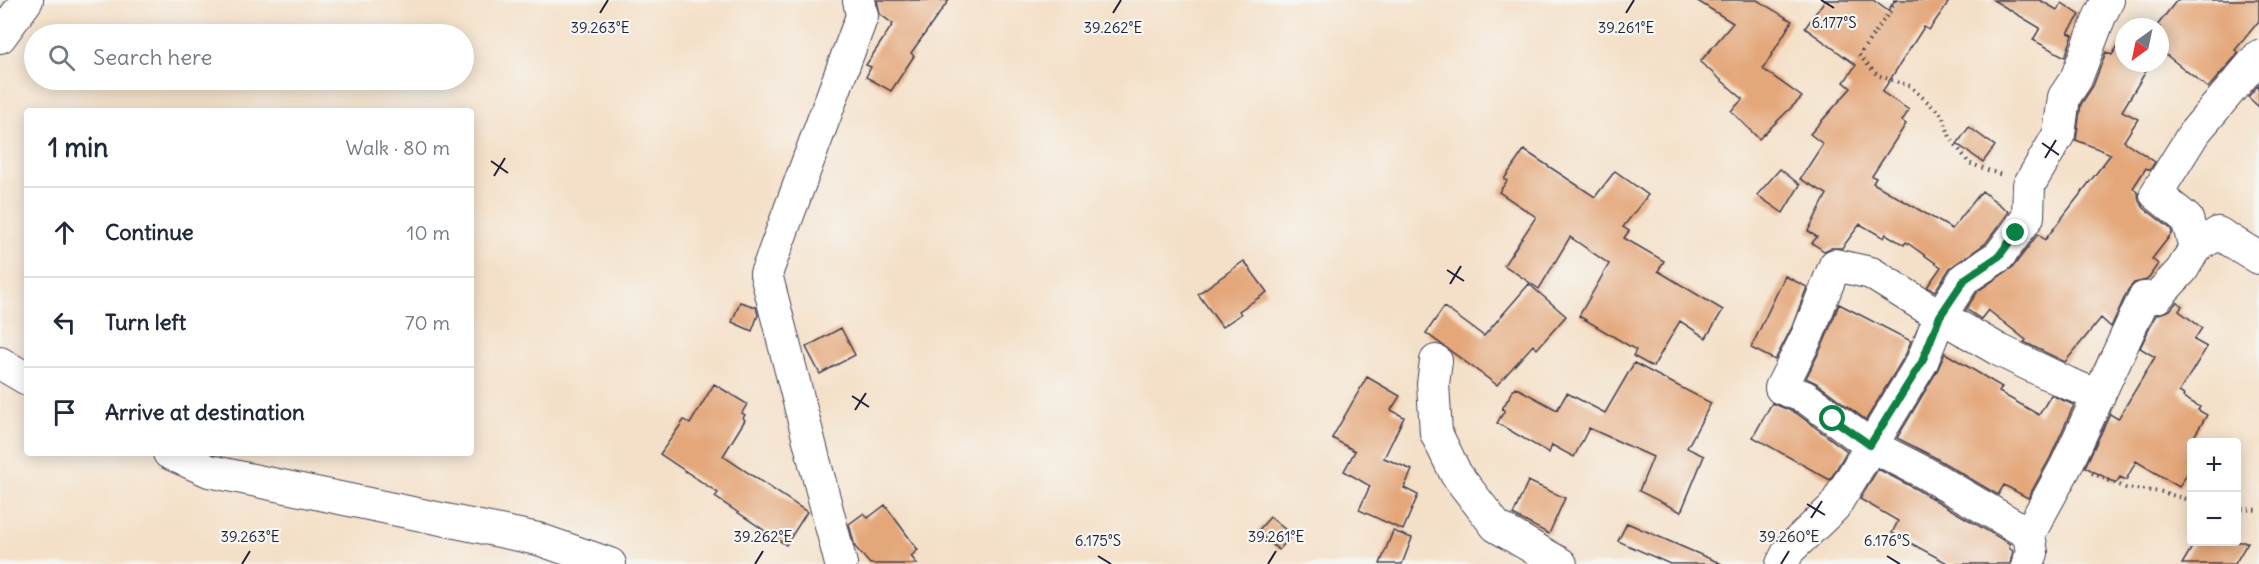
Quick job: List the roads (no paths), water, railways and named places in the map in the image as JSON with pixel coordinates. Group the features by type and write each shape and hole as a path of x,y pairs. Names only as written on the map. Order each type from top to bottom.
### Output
{"street":[{"path":"0,37 27,0"},
{"path":"841,564 766,274 862,16 859,0"},
{"path":"1782,564 1789,550 1834,507 1922,362 1940,316 1965,279 1999,256 2028,217 2029,185 2059,134 2064,97 2076,79 2108,0"},
{"path":"2195,248 2187,219 2157,194 2194,133 2259,56"},
{"path":"2099,396 2017,359 1940,316 1871,273 1835,265 1801,351 1781,388 1805,397 1870,445 1924,473 2028,549 2066,466 2099,396 2144,298 2157,297 2182,270 2195,248 2218,233 2259,258"},
{"path":"1436,361 1433,384 1436,433 1456,474 1496,526 1561,564"},
{"path":"0,363 24,377"},
{"path":"176,456 209,471 538,539 610,564"}]}
